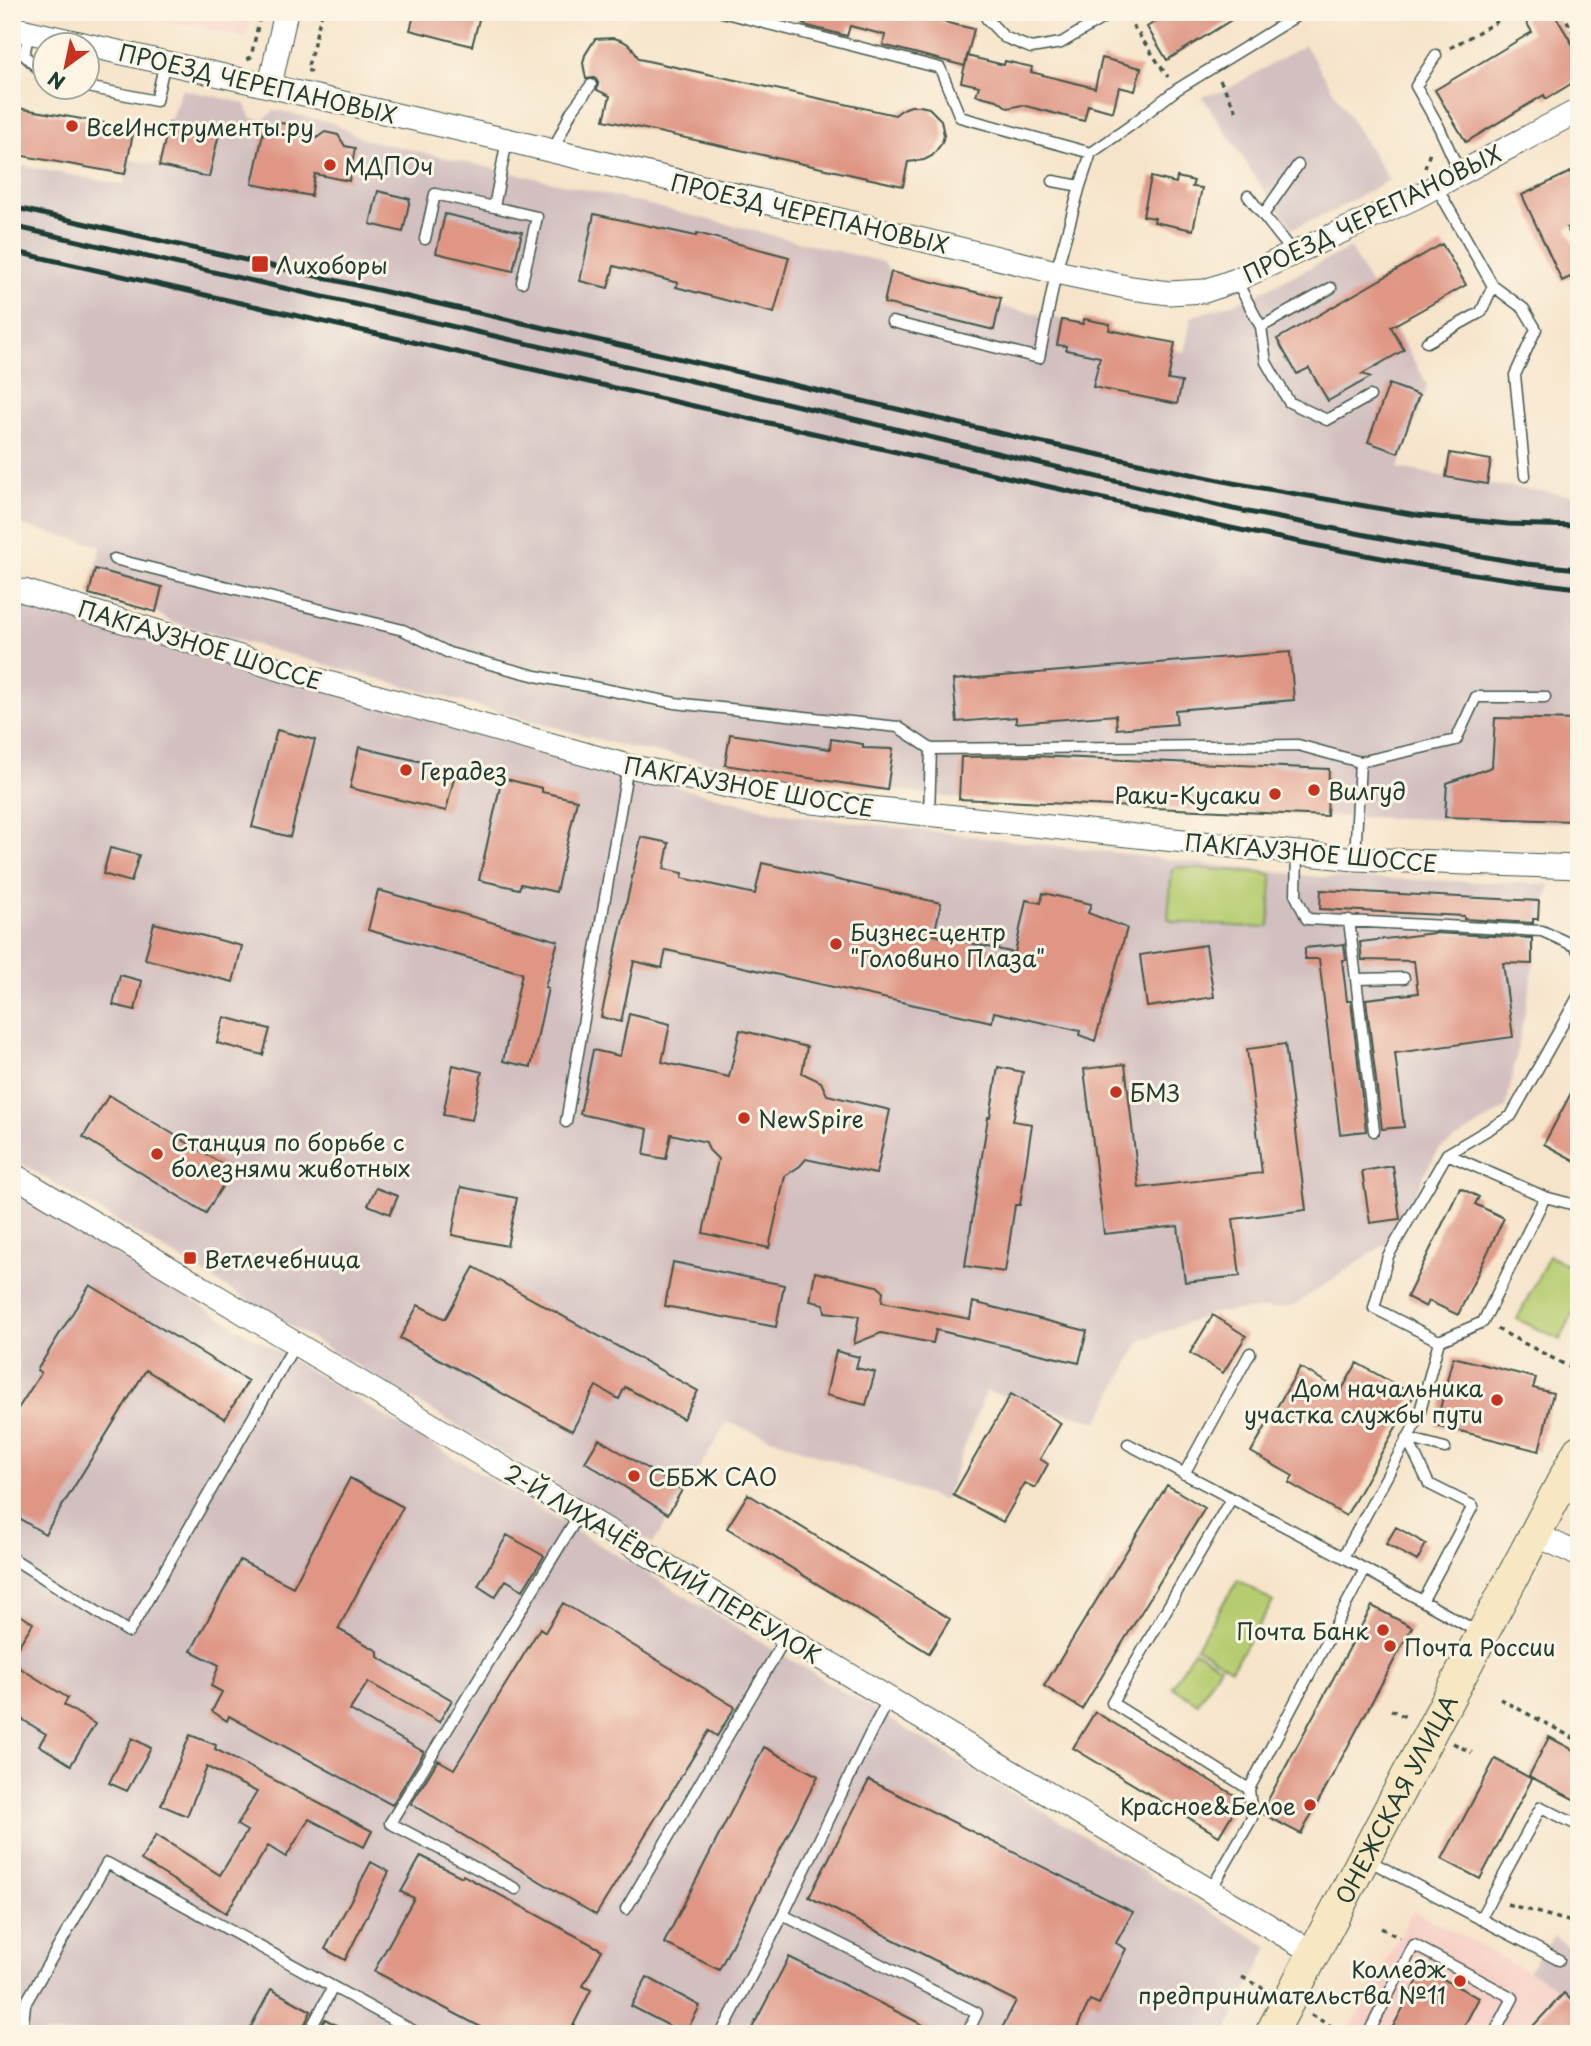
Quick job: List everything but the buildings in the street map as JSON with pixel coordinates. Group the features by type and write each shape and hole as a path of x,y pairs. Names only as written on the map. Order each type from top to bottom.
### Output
{"main road":[{"name":"ОНЕЖСКАЯ УЛИЦА","path":"1271,2034 1579,1451"}],"street":[{"path":"270,85 286,12"},
{"name":"ПРОЕЗД ЧЕРЕПАНОВЫХ","path":"21,30 507,140 1056,272 1130,288 1169,293 1205,290 1236,280 1414,198 1579,110"},
{"name":"ПАКГАУЗНОЕ ШОССЕ","path":"18,589 296,674 628,766 803,800 1354,859 1579,867"},
{"name":"2-Й ЛИХАЧЁВСКИЙ ПЕРЕУЛОК","path":"12,1174 1314,1953"},
{"path":"1535,1534 1579,1555"}],"lane":[{"path":"722,12 940,68 960,117 1091,153"},
{"path":"984,12 1004,37 1031,48 1061,43 1113,12"},
{"path":"892,322 1039,358 1056,272 1091,153 1176,90 1303,12"},
{"path":"21,30 24,55 32,63"},
{"path":"1436,55 1416,86 1460,173"},
{"path":"102,90 156,101 165,62"},
{"path":"553,151 571,112 591,85"},
{"path":"494,207 507,140"},
{"path":"1263,215 1298,165"},
{"path":"1053,181 1080,186"},
{"path":"1436,186 1493,286 1524,309 1536,328 1515,375 1525,476"},
{"path":"425,239 435,194 537,217 522,282"},
{"path":"1248,196 1294,254"},
{"path":"1236,280 1261,327 1266,362 1289,402 1327,419 1370,396"},
{"path":"1427,342 1481,312 1493,286"},
{"path":"1261,327 1331,288"},
{"path":"114,559 403,630 449,653 536,676 675,703 898,727 931,748 1298,745 1360,762 1456,740 1476,697 1545,697"},
{"path":"929,815 931,748"},
{"path":"1354,859 1360,762"},
{"path":"566,1122 628,766"},
{"path":"1297,854 1296,896 1307,919 1542,931 1575,946 1579,953"},
{"path":"1349,920 1374,1130"},
{"path":"1356,979 1404,978"},
{"path":"1439,1341 1374,1308 1388,1256 1447,1154 1511,1116 1579,995"},
{"path":"1447,1154 1545,1197 1579,1206"},
{"path":"1439,1341 1483,1322 1545,1197"},
{"path":"1343,1557 1418,1419 1439,1341"},
{"path":"12,1558 129,1632 296,1343"},
{"path":"1184,1474 1250,1353"},
{"path":"1407,1438 1446,1447"},
{"path":"1407,1438 1429,1484 1473,1506 1423,1601"},
{"path":"1128,1444 1343,1557 1482,1634"},
{"path":"1231,1499 1112,1703 1249,1789"},
{"path":"516,1889 390,1823 580,1513"},
{"path":"1210,1891 1252,1818 1249,1789 1365,1569"},
{"path":"626,1909 786,1637"},
{"path":"721,2034 783,1915 888,1698"},
{"path":"1480,1919 1541,1807 1579,1826"},
{"path":"1364,1858 1559,1960"},
{"path":"22,2034 25,2004 107,1863 419,2034"},
{"path":"783,1915 977,2013 967,2034"},
{"path":"1368,2034 1414,1945 1513,1998 1494,2034"},
{"path":"308,2034 333,1987"}],"path":[{"path":"243,60 251,57 261,12"},
{"path":"314,73 307,70 321,12"},
{"path":"1124,12 1176,90"},
{"path":"1436,55 1514,12"},
{"path":"1562,12 1579,42"},
{"path":"1214,65 1224,92 1238,114"},
{"path":"1414,198 1439,127"},
{"path":"1483,1322 1579,1372"},
{"path":"1500,1699 1579,1741"},
{"path":"1391,1710 1409,1719"},
{"path":"1446,1739 1472,1754"},
{"path":"1491,1899 1579,1924"},
{"path":"1381,1928 1414,1945"}],"shaded area":[{"path":"152,12 252,12 246,38 151,17"},
{"path":"1305,45 1389,180 1329,213 1293,228 1262,187 1202,96 1224,91"},
{"path":"182,89 244,103 252,118 263,120 275,110 333,123 363,139 571,186 883,262 891,272 1001,298 1000,306 1083,324 1084,319 1110,324 1109,330 1175,343 1174,350 1185,352 1191,317 1246,299 1350,248 1428,386 1398,468 1487,484 1579,496 1579,823 1327,816 959,799 725,765 626,747 171,622 156,612 89,594 101,546 12,523 12,164 124,185 128,159 159,165 169,123"},
{"path":"12,599 613,772 794,815 1319,877 1550,884 1506,1108 1439,1150 1394,1238 1292,1307 1213,1313 1140,1341 1098,1422 986,1391 944,1501 727,1422 653,1544 12,1158"},
{"path":"12,1192 1269,1947 1225,2034 12,2034"},
{"name":"Колледж предпринимательства №11","path":"1413,1910 1563,1990 1579,2004 1579,2034 1347,2034"},
{"path":"1554,1936 1579,1955 1579,2004 1563,1990 1528,1971"}],"green space":[{"path":"1177,867 1267,873 1272,876 1269,926 1263,928 1174,922 1169,919 1172,870"},
{"path":"1549,1256 1579,1271 1579,1301 1560,1340 1517,1319"},
{"path":"1238,1580 1273,1602 1231,1669 1196,1647"},
{"path":"1194,1650 1220,1666 1198,1703 1172,1687"}],"railway":[{"path":"12,207 1025,439 1233,483 1417,515 1508,524 1579,526"},
{"path":"12,226 727,389 1233,509 1527,564 1579,569"},
{"path":"12,251 1231,528 1447,570 1579,588"}],"place":[{"name":"ВсеИнструменты.ру","path":"72,126"},
{"name":"МДПОч","path":"330,165"},
{"name":"Лихоборы","path":"260,264"},
{"name":"Герадез","path":"406,770"},
{"name":"Вилгуд","path":"1314,790"},
{"name":"Раки-Кусаки","path":"1275,794"},
{"name":"Бизнес-центр \"Головино Плаза\"","path":"836,944"},
{"name":"БМЗ","path":"1116,1092"},
{"name":"NewSpire","path":"744,1118"},
{"name":"Станция по борьбе с болезнями животных","path":"157,1154"},
{"name":"Ветлечебница","path":"190,1258"},
{"name":"Дом начальника участка службы пути","path":"1497,1400"},
{"name":"СББЖ САО","path":"634,1476"},
{"name":"Почта Банк","path":"1383,1630"},
{"name":"Почта России","path":"1390,1646"},
{"name":"Красное&Белое","path":"1310,1805"},
{"name":"Колледж предпринимательства №11","path":"1460,1981"}]}
